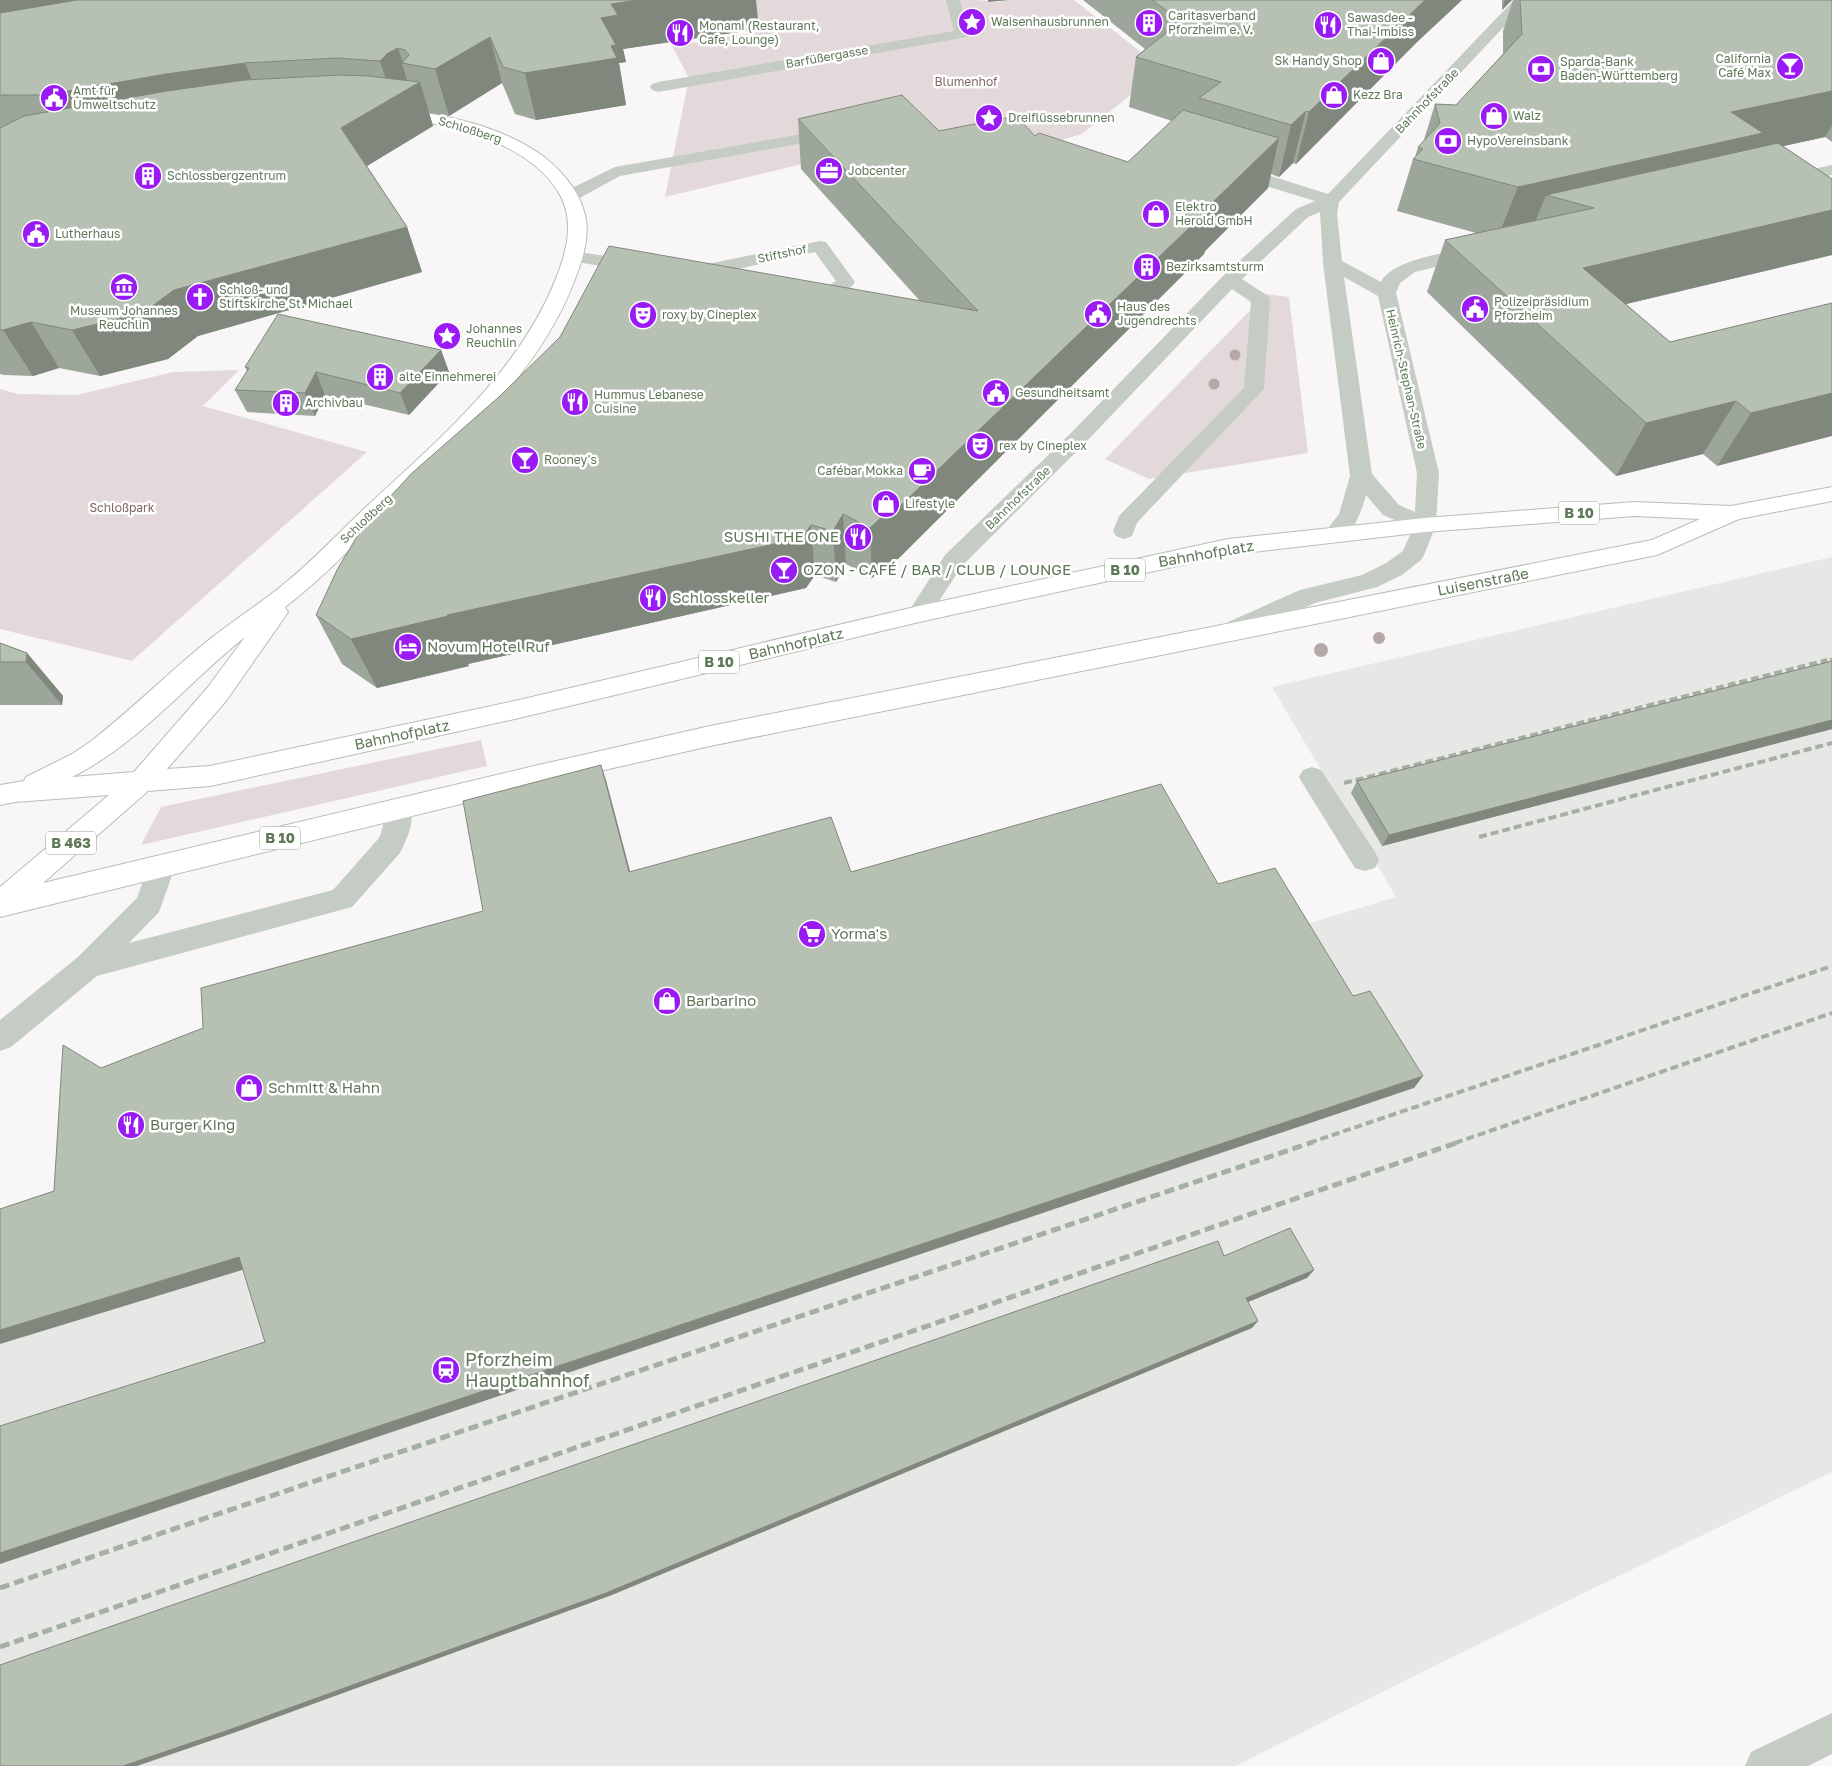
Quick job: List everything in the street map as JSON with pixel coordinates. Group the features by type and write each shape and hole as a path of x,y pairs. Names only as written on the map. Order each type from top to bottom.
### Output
{"main road":[{"name":"Schloßberg","path":"7,793 64,770 100,748 229,637 293,589 473,422 510,373 558,301 566,283 578,234 577,215 564,184 543,164 508,142 456,124 402,115 376,113"},
{"name":"Luisenstraße","path":"1225,633 1657,547 1734,513 1832,494"},
{"name":"Luisenstraße","path":"1425,525 1635,509 1734,513"},
{"name":"Bahnhofplatz","path":"7,793 210,776 519,709 919,614 1228,547 1425,525"},
{"name":"Schloßberg","path":"141,782 216,694 293,589"},
{"name":"B 10","path":"0,904 710,736 1225,633"},
{"name":"B 463","path":"0,904 141,782"}],"street":[{"name":"Barfüßergasse","path":"658,87 962,34 953,0"},
{"name":"Bahnhofstraße","path":"919,614 953,561 1078,438 1230,280 1302,213 1331,201 1522,0"},
{"path":"402,115 413,102"},
{"path":"570,196 616,172 855,130"},
{"path":"1218,166 1331,201 1328,214 1332,263 1361,476 1349,516 1333,536"},
{"path":"1775,183 1832,170"},
{"name":"Stiftshof","path":"687,274 820,246 846,282 826,295 789,290"},
{"name":"Heinrich-Stephan-Straße","path":"1425,525 1428,473 1387,293 1391,280 1409,268 1489,249"},
{"name":"Stiftshof","path":"573,256 733,281"},
{"path":"1332,263 1387,293"},
{"path":"1124,531 1127,521 1140,506 1254,389 1261,300 1230,280"},
{"path":"1225,633 1295,601 1322,592 1356,585 1394,569 1413,555 1425,525 1391,510 1361,476"},
{"path":"1312,777 1364,860"},
{"path":"88,966 342,899 390,845 397,829 400,808"},
{"path":"0,1038 88,966 149,904 162,867"},
{"path":"1765,1766 1832,1733"}],"shaded area":[{"path":"1832,557 1832,1472 1416,1675 1236,1766 0,1766 0,1321 1396,897 1272,687"}],"green space":[{"name":"Blumenhof","path":"747,0 977,0 998,2 1009,0 1074,0 1163,69 1082,134 940,175 906,139 665,197 689,78 672,46 764,31"},
{"path":"1266,294 1289,297 1308,453 1149,479 1105,459"},
{"name":"Schloßpark","path":"239,370 203,406 367,452 132,661 0,629 0,389 18,394 77,395 173,372"},
{"path":"481,740 487,766 141,845 161,807"}],"building":[{"path":"77,0 638,0 611,4 618,15 601,18 616,45 611,46 617,58 525,73 503,67 490,37 435,69 402,63 409,55 405,50 398,48 388,53 380,61 337,58 245,63 166,74 46,95 0,95 0,13"},
{"path":"1152,0 1425,0 1309,112 1306,111 1291,125 1199,98 1221,82 1136,57 1181,21"},
{"path":"1520,0 1832,0 1832,91 1731,112 1763,133 1518,187 1413,159 1423,149 1418,147 1440,123 1435,104 1456,105 1522,34"},
{"path":"340,75 420,82 341,128 407,227 174,290 143,313 72,330 31,322 0,330 0,128 24,116 167,91 245,80"},
{"path":"902,95 939,131 1005,118 1018,118 1035,136 1039,133 1128,162 1183,110 1279,138 1212,203 1214,204 898,508 887,512 870,528 843,514 833,531 811,525 802,538 447,615 351,639 316,615 338,568 364,525 412,473 500,396 560,337 609,246 978,311 798,119"},
{"path":"1778,143 1832,179 1832,210 1583,268 1670,342 1832,303 1832,393 1751,413 1736,401 1646,423 1445,240 1594,208 1546,195"},
{"path":"278,314 441,350 400,393 316,372 305,393 235,390 249,368 245,367"},
{"path":"0,643 27,653 26,662 0,662"},
{"path":"1832,661 1832,720 1389,835 1357,781"},
{"path":"601,765 629,872 831,817 851,872 1161,784 1218,884 1275,868 1353,996 1370,991 1423,1076 0,1553 0,1426 265,1342 239,1257 0,1330 0,1209 54,1191 63,1045 101,1068 203,1028 201,988 483,911 463,801"},
{"path":"1290,1228 1314,1270 1246,1298 1258,1321 606,1593 226,1731 123,1766 0,1766 0,1665 1218,1241 1224,1256"}],"railway":[{"path":"1822,662 1832,659"},
{"path":"1344,783 1827,660"},
{"path":"1479,837 1832,743"},
{"path":"1309,1143 1832,966"},
{"path":"1455,1143 1832,1013"},
{"path":"0,1588 1313,1142"},
{"path":"0,1647 1459,1142"}],"place":[{"name":"Waisenhausbrunnen","path":"972,22"},
{"name":"Caritasverband Pforzheim e. V.","path":"1149,23"},
{"name":"Sawasdee - Thai-Imbiss","path":"1328,25"},
{"name":"Monami (Restaurant, Cafe, Lounge)","path":"680,33"},
{"name":"Sk Handy Shop","path":"1381,61"},
{"name":"California Café Max","path":"1790,66"},
{"name":"Sparda-Bank Baden-Württemberg","path":"1541,69"},
{"name":"Kezz Bra","path":"1334,95"},
{"name":"Amt für Umweltschutz","path":"54,98"},
{"name":"Walz","path":"1494,116"},
{"name":"Dreiflüssebrunnen","path":"989,118"},
{"name":"HypoVereinsbank","path":"1448,141"},
{"name":"Jobcenter","path":"829,171"},
{"name":"Schlossbergzentrum","path":"148,176"},
{"name":"Elektro Herold GmbH","path":"1156,214"},
{"name":"Lutherhaus","path":"36,234"},
{"name":"Bezirksamtsturm","path":"1147,267"},
{"name":"Museum Johannes Reuchlin","path":"124,287"},
{"name":"Schloß- und Stiftskirche St. Michael","path":"200,297"},
{"name":"Polizeipräsidium Pforzheim","path":"1475,309"},
{"name":"Haus des Jugendrechts","path":"1098,314"},
{"name":"roxy by Cineplex","path":"643,315"},
{"name":"Johannes Reuchlin","path":"447,336"},
{"name":"alte Einnehmerei","path":"380,377"},
{"name":"Gesundheitsamt","path":"996,393"},
{"name":"Hummus Lebanese Cuisine","path":"575,402"},
{"name":"Archivbau","path":"286,403"},
{"name":"rex by Cineplex","path":"980,446"},
{"name":"Rooney's","path":"525,460"},
{"name":"Cafébar Mokka","path":"922,471"},
{"name":"Lifestyle","path":"886,504"},
{"name":"SUSHI THE ONE","path":"858,537"},
{"name":"OZON - CAFÉ / BAR / CLUB / LOUNGE","path":"784,570"},
{"name":"Schlosskeller","path":"653,598"},
{"name":"Novum Hotel Ruf","path":"408,647"},
{"name":"Yorma's","path":"812,934"},
{"name":"Barbarino","path":"667,1001"},
{"name":"Schmitt & Hahn","path":"249,1088"},
{"name":"Burger King","path":"131,1125"},
{"name":"Pforzheim Hauptbahnhof","path":"446,1370"}]}
